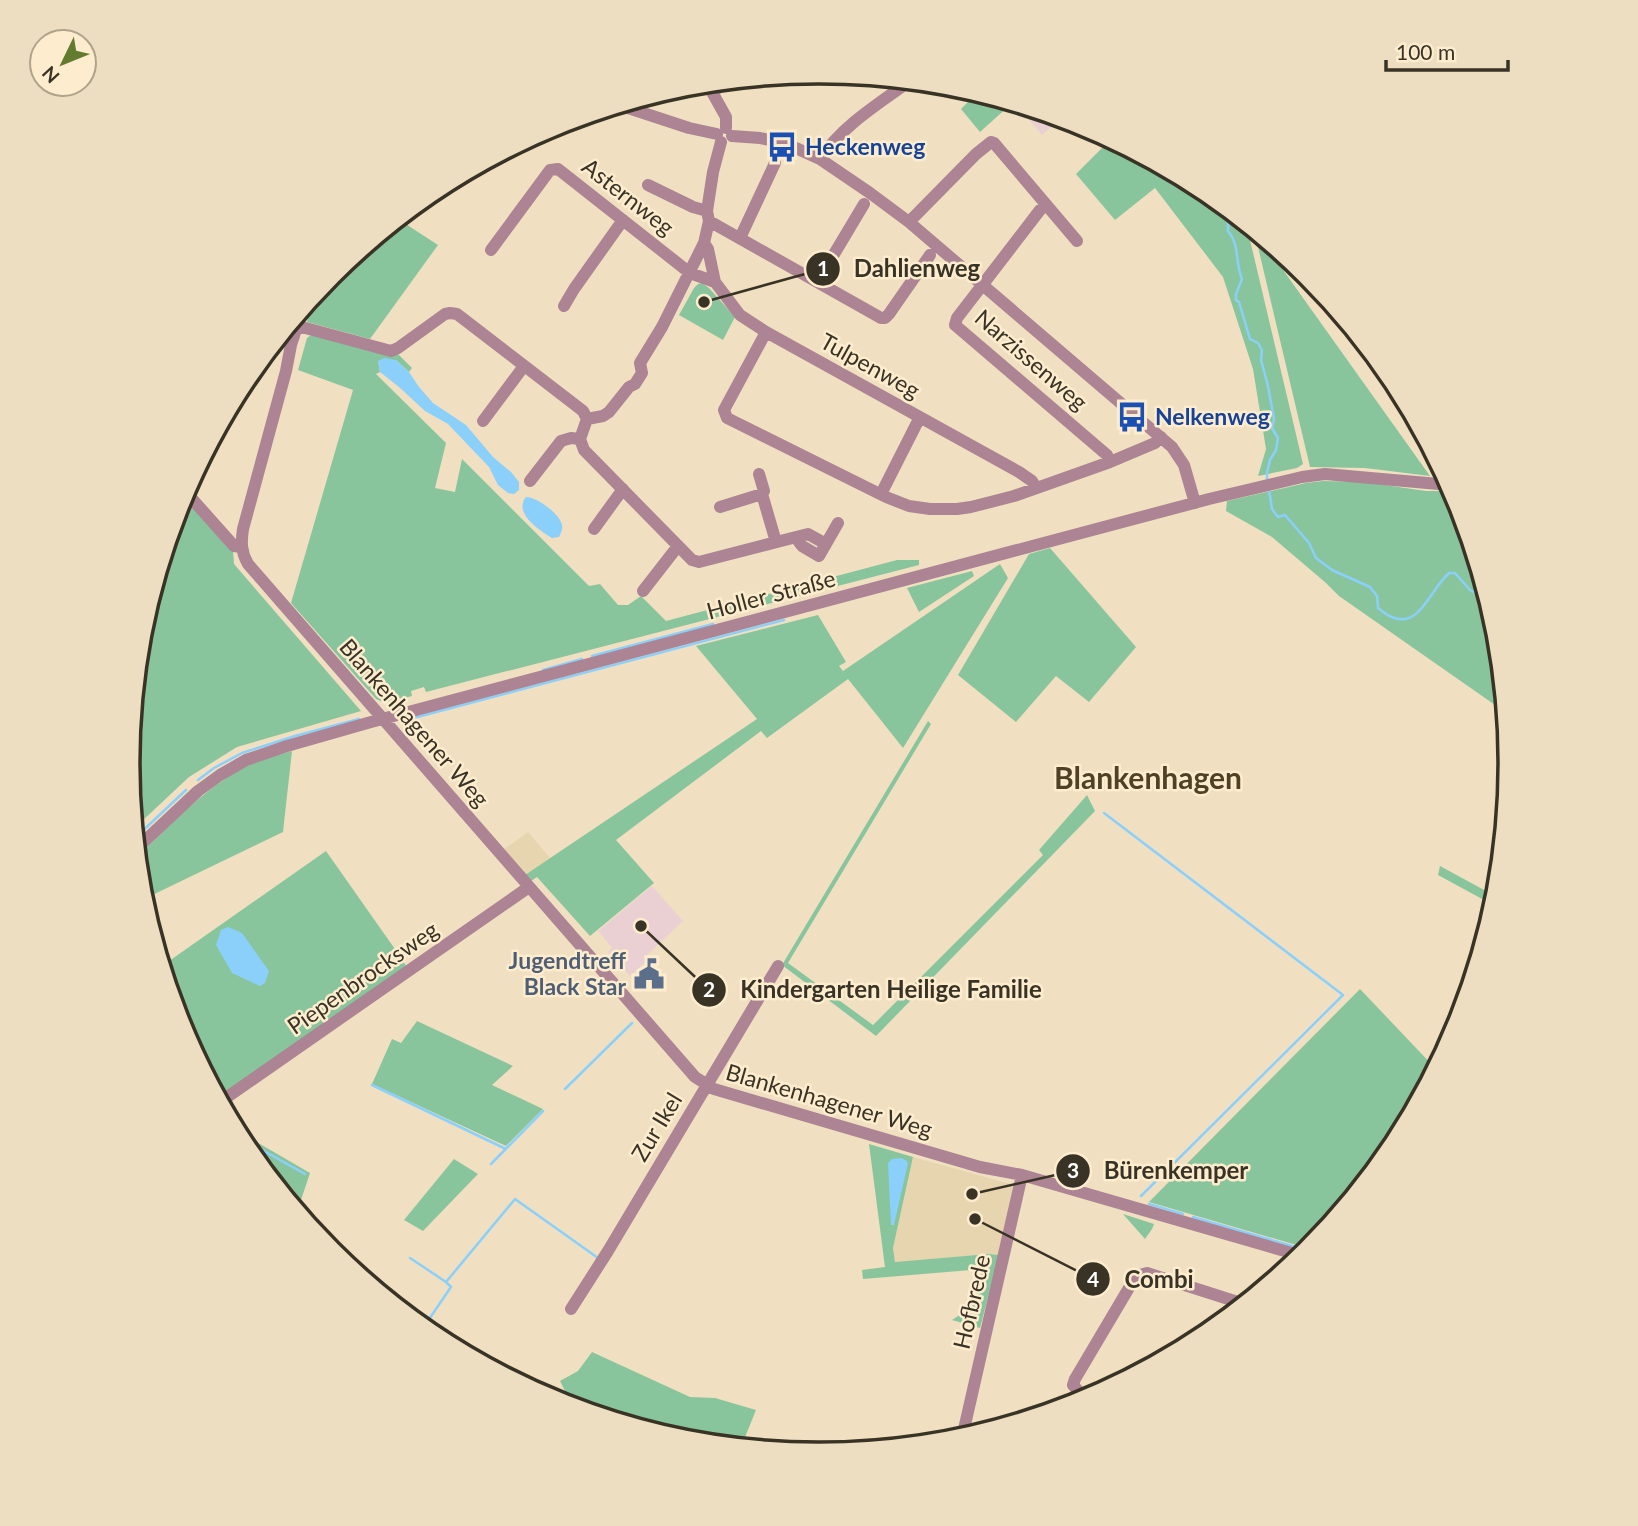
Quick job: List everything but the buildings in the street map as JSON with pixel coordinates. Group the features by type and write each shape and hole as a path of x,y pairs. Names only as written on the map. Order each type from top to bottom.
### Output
{"street":[{"path":"820,159 849,126 899,89"},
{"path":"587,419 609,412 642,373 640,363 704,243 713,172 724,135 726,117 712,93"},
{"path":"634,110 689,128 787,144 820,159 909,222 1172,447 1180,457 1195,503"},
{"path":"909,222 991,142 1077,241"},
{"path":"740,238 775,163"},
{"name":"Asternweg","path":"491,250 550,170 558,169 690,273"},
{"path":"648,185 693,207 740,238 881,318 885,318 930,255"},
{"path":"817,281 864,204"},
{"path":"983,285 1046,205"},
{"path":"564,306 623,220"},
{"path":"704,243 708,249 715,282"},
{"path":"690,273 715,282"},
{"name":"Tulpenweg","path":"715,282 740,315 766,332 1019,472 1032,481 1036,488"},
{"name":"Narzissenweg","path":"983,285 957,318 956,325 1108,455 1111,462"},
{"path":"299,327 391,351 445,314 457,314 583,411 587,419 580,439 584,450 692,560 699,562 796,538 802,546 819,556 838,523"},
{"path":"241,547 243,528 286,371 297,347 298,328"},
{"path":"766,332 724,411 727,418 909,506 957,509 1003,499 1111,462 1155,443 1161,437"},
{"path":"483,421 524,366"},
{"path":"881,494 920,417"},
{"path":"530,481 561,441 580,439"},
{"path":"759,474 776,542"},
{"name":"Holler Straße","path":"145,841 198,791 246,760 382,719 1308,475 1325,474 1437,484"},
{"path":"594,529 623,489"},
{"path":"720,507 762,494"},
{"name":"Blankenhagener Weg","path":"193,500 234,547 241,547 248,564 667,1046 706,1086 980,1167 1022,1175 1289,1252"},
{"path":"643,591 678,546"},
{"name":"Piepenbrocksweg","path":"228,1096 529,887"},
{"name":"Zur Ikel","path":"571,1309 778,966"},
{"name":"Hofbrede","path":"965,1426 1022,1175"},
{"path":"1078,1390 1073,1385 1075,1379 1136,1276 1147,1273 1234,1301"}],"shaded area":[{"path":"1026,117 1053,126 1042,135"},
{"path":"528,832 550,858 525,875 503,850"},
{"path":"652,886 683,921 645,957 647,961 630,976 608,952 612,948 598,931"},
{"path":"913,1157 1014,1185 999,1255 895,1262 893,1248"}],"green space":[{"path":"969,101 1005,110 980,132 961,109"},
{"path":"1103,147 1196,198 1250,239 1303,464 1297,468 1258,476 1266,449 1253,369 1223,277 1155,188 1115,220 1076,174"},
{"path":"406,224 438,245 370,339 307,322 309,315 339,283"},
{"path":"1258,245 1277,263 1430,476 1365,468 1310,467"},
{"path":"702,283 735,317 723,340 679,315 694,288"},
{"path":"311,335 398,354 412,368 409,372 396,360 378,361 380,372 376,374 446,443 435,488 455,492 462,459 589,586 600,584 618,605 628,605 641,596 666,621 897,560 919,560 919,565 426,692 424,687 411,691 412,696 385,703 376,699 291,603 353,390 298,370 307,338"},
{"path":"1364,482 1441,491 1475,587 1485,631 1495,705 1339,596 1272,537 1226,511 1227,501 1306,483"},
{"path":"192,504 233,550 234,564 361,711 237,747 189,777 143,821 141,719 146,674 163,587"},
{"path":"1050,548 1136,647 1089,702 1056,676 1016,722 958,675 1029,554"},
{"path":"1000,564 1008,578 903,748 848,679 767,738 761,731 616,840 654,883 590,936 537,877 531,881 525,875 757,719 696,646 818,615 846,662 839,666 843,671"},
{"path":"972,571 974,576 919,612 907,588"},
{"path":"928,721 931,724 788,963 873,1025 1043,855 1039,850 1087,795 1095,811 876,1036 782,965"},
{"path":"292,751 283,832 153,895 146,849 215,786 256,762"},
{"path":"326,851 397,952 357,981 360,986 400,957 407,967 226,1093 192,1023 170,961"},
{"path":"1440,866 1486,891 1484,900 1438,875"},
{"path":"1360,989 1429,1061 1384,1140 1329,1211 1297,1245 1149,1202"},
{"path":"417,1021 513,1066 492,1085 543,1109 506,1146 372,1084 392,1039 401,1043"},
{"path":"255,1141 310,1173 301,1201"},
{"path":"869,1144 913,1157 893,1248 895,1262 999,1255 980,1328 952,1320 972,1307 983,1269 863,1279 862,1270 885,1267"},
{"path":"454,1159 478,1174 423,1231 404,1220"},
{"path":"1123,1214 1154,1224 1145,1239"},
{"path":"592,1352 690,1397 715,1398 756,1410 745,1438 687,1429 643,1419 566,1393 560,1381 578,1371"}],"water":[{"path":"384,358 396,360 433,403 466,425 493,457 511,472 519,482 519,490 514,494 508,493 498,485 489,467 448,424 425,411 380,372 378,361"},
{"path":"526,497 553,511 562,527 559,537 552,538 529,520 523,509"},
{"path":"228,927 242,933 269,971 265,983 260,986 232,973 216,945 221,930"},
{"path":"901,1158 908,1163 894,1225 891,1225 888,1163 892,1159"}],"waterway":[{"path":"1228,221 1228,231 1236,248 1242,279 1236,300 1239,302 1250,339 1258,343 1262,350 1261,360 1274,419 1272,428 1278,438 1276,450 1270,460 1267,480"},
{"path":"1269,490 1272,509 1278,517 1285,515 1309,543 1316,558 1332,570 1370,587 1377,596 1378,608 1391,617 1402,619 1419,611 1449,573 1455,573 1476,593"},
{"path":"406,720 784,620"},
{"path":"592,656 713,624"},
{"path":"543,670 582,659"},
{"path":"198,780 242,753 359,719"},
{"path":"144,830 186,790"},
{"path":"1104,813 1343,995 1141,1196"},
{"path":"565,1089 632,1023"},
{"path":"372,1085 506,1149"},
{"path":"491,1164 543,1111"},
{"path":"261,1149 305,1174"},
{"path":"410,1258 446,1282 515,1199 598,1258"},
{"path":"1149,1204 1183,1214"},
{"path":"1193,1217 1295,1247"},
{"path":"429,1319 451,1287 446,1282"}],"place":[{"name":"Heckenweg","path":"782,147"},
{"name":"Dahlienweg","path":"704,302"},
{"name":"Nelkenweg","path":"1132,417"},
{"name":"Kindergarten Heilige Familie","path":"641,926"},
{"name":"Jugendtreff Black Star","path":"649,974"},
{"name":"Bürenkemper","path":"972,1194"},
{"name":"Combi","path":"975,1219"}],"district":[{"name":"Blankenhagen","path":"1148,779"}]}
